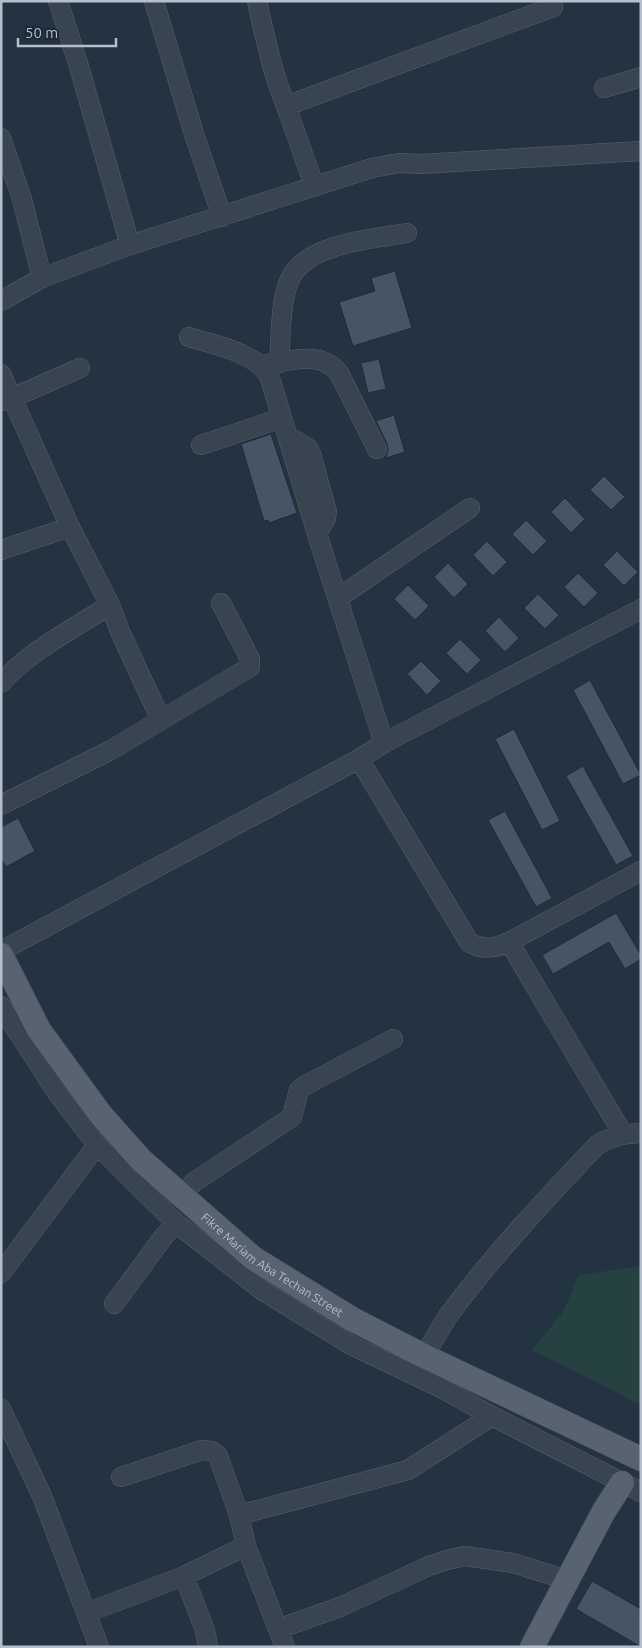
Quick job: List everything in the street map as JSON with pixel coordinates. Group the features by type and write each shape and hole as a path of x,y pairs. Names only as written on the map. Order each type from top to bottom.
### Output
{"main road":[{"name":"Fikre Mariam Aba Techan Street","path":"1,955 38,1030 101,1115 134,1168 182,1197 253,1258 279,1276 352,1319 424,1356 641,1459"},
{"path":"532,1647 604,1511 632,1488"}],"street":[{"path":"58,1 78,63 130,245"},
{"path":"154,1 194,134 222,217"},
{"path":"257,1 268,54 314,185"},
{"path":"286,106 553,7"},
{"path":"604,88 641,77"},
{"path":"1,138 22,199 42,278"},
{"path":"1,301 42,278 130,245 372,168 399,163 421,164 641,151"},
{"path":"384,743 317,534 269,375 290,279 304,261 339,245 407,233"},
{"path":"189,337 270,364 316,358 332,364 339,372 377,449"},
{"path":"7,399 80,368"},
{"path":"1,374 7,399 110,605 121,634 161,720"},
{"path":"201,445 282,418"},
{"path":"338,598 470,508"},
{"path":"1,550 70,527"},
{"path":"1,806 111,750 250,667 250,659 221,603"},
{"path":"1,683 13,670 37,652 110,605"},
{"path":"1,951 359,759 384,743 641,609"},
{"path":"359,759 469,942 476,947 495,948 510,942 641,871"},
{"path":"424,1356 448,1318 530,1215 597,1145 608,1138 632,1133 510,942"},
{"path":"1,1006 58,1094 97,1145 134,1168 176,1223 263,1291 351,1346 441,1388 632,1488"},
{"path":"182,1197 194,1182 292,1116 299,1090 304,1086 393,1039"},
{"path":"1,1273 97,1145"},
{"path":"114,1304 164,1236 176,1223"},
{"path":"1,1410 42,1496 99,1647"},
{"path":"239,1515 408,1470 492,1416"},
{"path":"122,1477 202,1450 212,1451 218,1456 239,1515 246,1546 285,1647"},
{"path":"86,1613 184,1576 246,1546"},
{"path":"278,1629 340,1607 429,1566 465,1556 513,1563 567,1580"},
{"path":"184,1576 205,1630 208,1647"}],"green space":[{"path":"641,1266 641,1405 532,1350 563,1312 579,1275"}],"building":[{"path":"395,271 412,328 353,346 339,302 375,291 371,278"},
{"path":"379,359 386,389 368,393 361,363"},
{"path":"394,415 405,452 386,458 387,444 376,421"},
{"path":"271,434 297,513 269,523 268,520 264,521 241,444"},
{"path":"604,476 625,497 611,510 590,490"},
{"path":"565,498 585,519 571,533 551,512"},
{"path":"526,520 547,541 533,555 512,534"},
{"path":"487,541 507,562 493,576 473,555"},
{"path":"617,551 638,572 624,586 603,565"},
{"path":"448,563 468,584 454,598 434,577"},
{"path":"578,573 598,593 584,607 564,587"},
{"path":"408,585 429,606 415,620 394,599"},
{"path":"538,594 559,615 545,629 524,608"},
{"path":"499,617 519,638 505,652 485,631"},
{"path":"460,639 481,660 467,674 446,653"},
{"path":"421,661 441,681 427,695 407,674"},
{"path":"590,680 641,775 623,784 573,690"},
{"path":"514,729 560,821 542,830 495,739"},
{"path":"583,766 633,856 616,865 566,776"},
{"path":"505,811 552,898 536,907 488,820"},
{"path":"18,818 35,851 6,867 1,859 1,827"},
{"path":"616,913 641,955 641,959 625,969 609,942 553,974 542,955"},
{"path":"592,1581 641,1609 641,1647 576,1609"}]}
